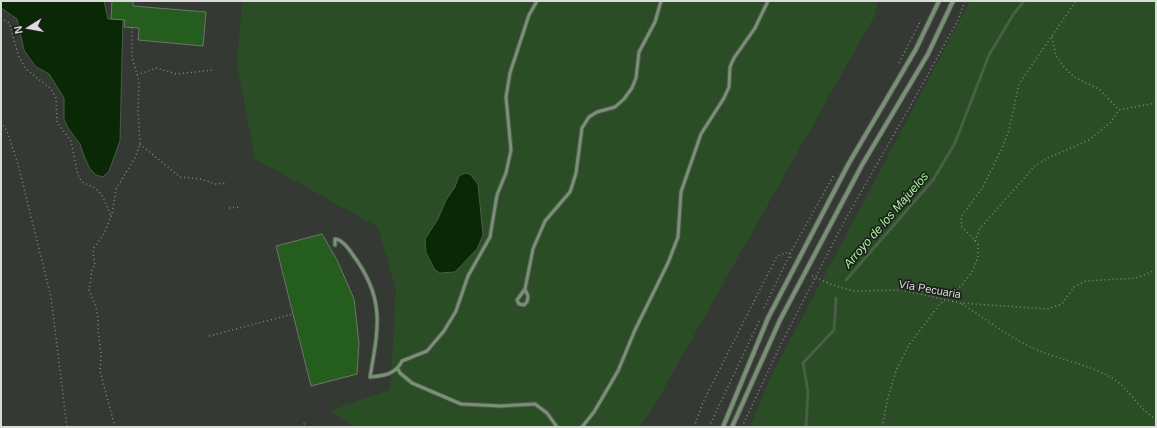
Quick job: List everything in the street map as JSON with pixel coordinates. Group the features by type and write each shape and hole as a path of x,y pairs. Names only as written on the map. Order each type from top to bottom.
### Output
{"street":[{"path":"723,427 768,318 849,163 916,50 939,1"},
{"path":"732,427 780,320 862,165 928,54 953,1"}],"lane":[{"path":"335,245 335,239 338,239 347,247 361,266 372,285 377,305 378,324 370,377 384,376 398,369 402,361 427,351 444,330 456,311 468,276 490,237 497,195 506,173 511,150 506,97 510,73 529,15 537,1"},
{"path":"525,289 528,296 527,302 524,305 519,304 517,300 525,289 533,249 545,221 570,192 576,173 582,128 589,117 597,112 615,107 624,99 632,88 636,78 639,52 655,22 661,1"},
{"path":"582,427 594,412 618,371 629,342 668,263 678,237 681,192 701,134 724,98 729,86 730,68 734,58 755,28 768,1"},
{"path":"398,369 412,383 461,404 511,406 535,404 547,413 557,427"}],"path":[{"path":"742,427 815,277 845,220 958,20 965,1"},
{"path":"882,427 888,397 897,368 910,345 939,305 947,300 972,272 978,257 978,244 962,227 960,217 982,187 1002,148 1009,130 1019,84 1076,1"},
{"path":"1,18 9,23 19,57 26,69 51,89 56,98 57,122 71,141 78,175 82,182 95,188 102,195 111,216"},
{"path":"114,427 100,371 101,355 96,306 89,290 92,270 95,265 93,253 94,248 104,234 111,216 116,189 135,158 140,144 138,110 139,81 132,57 132,27"},
{"path":"1052,37 1056,56 1064,67 1074,76 1098,89 1119,110"},
{"path":"137,75 156,68 177,74 213,70"},
{"path":"975,241 980,228 1035,166 1048,158 1089,140 1110,123 1119,110 1156,103"},
{"path":"1,122 7,131 18,164 51,297 67,427"},
{"path":"140,144 180,177 200,179 216,184 226,183"},
{"path":"229,208 240,207"},
{"path":"694,427 704,400 777,256 789,252 794,268"},
{"name":"Vía Pecuaria","path":"805,273 854,291 902,290 960,303 1047,309 1062,304 1074,287 1086,281 1136,278 1156,270"},
{"path":"960,303 1014,338 1036,349 1112,378 1126,389 1146,414 1156,419"},
{"path":"209,336 293,314"},
{"path":"301,427 306,422"}],"shaded area":[{"path":"1,1 104,1 108,19 123,19 120,141 109,171 103,177 96,175 90,169 80,144 68,128 64,119 64,98 49,74 35,66 24,50 17,19 1,8"},
{"path":"242,1 878,1 874,17 649,415 638,427 355,427 329,411 390,390 396,289 378,227 255,159 237,66"},
{"path":"970,1 1156,1 1156,427 750,427 771,376"},
{"path":"465,173 470,174 478,184 483,235 477,249 455,272 440,273 435,270 426,253 425,239 438,219 446,200 455,187 459,176"}],"building":[{"path":"112,1 133,1 133,6 206,12 203,46 138,40 139,28 124,27 125,20 111,19"},
{"path":"322,234 337,260 354,299 359,343 357,374 311,386 276,246"}],"waterway":[{"name":"Arroyo de los Majuelos","path":"846,280 933,180 955,143 989,55 1013,15 1024,1"},
{"name":"Arroyo de los Majuelos","path":"806,427 808,392 803,363 834,330 836,298"}]}
